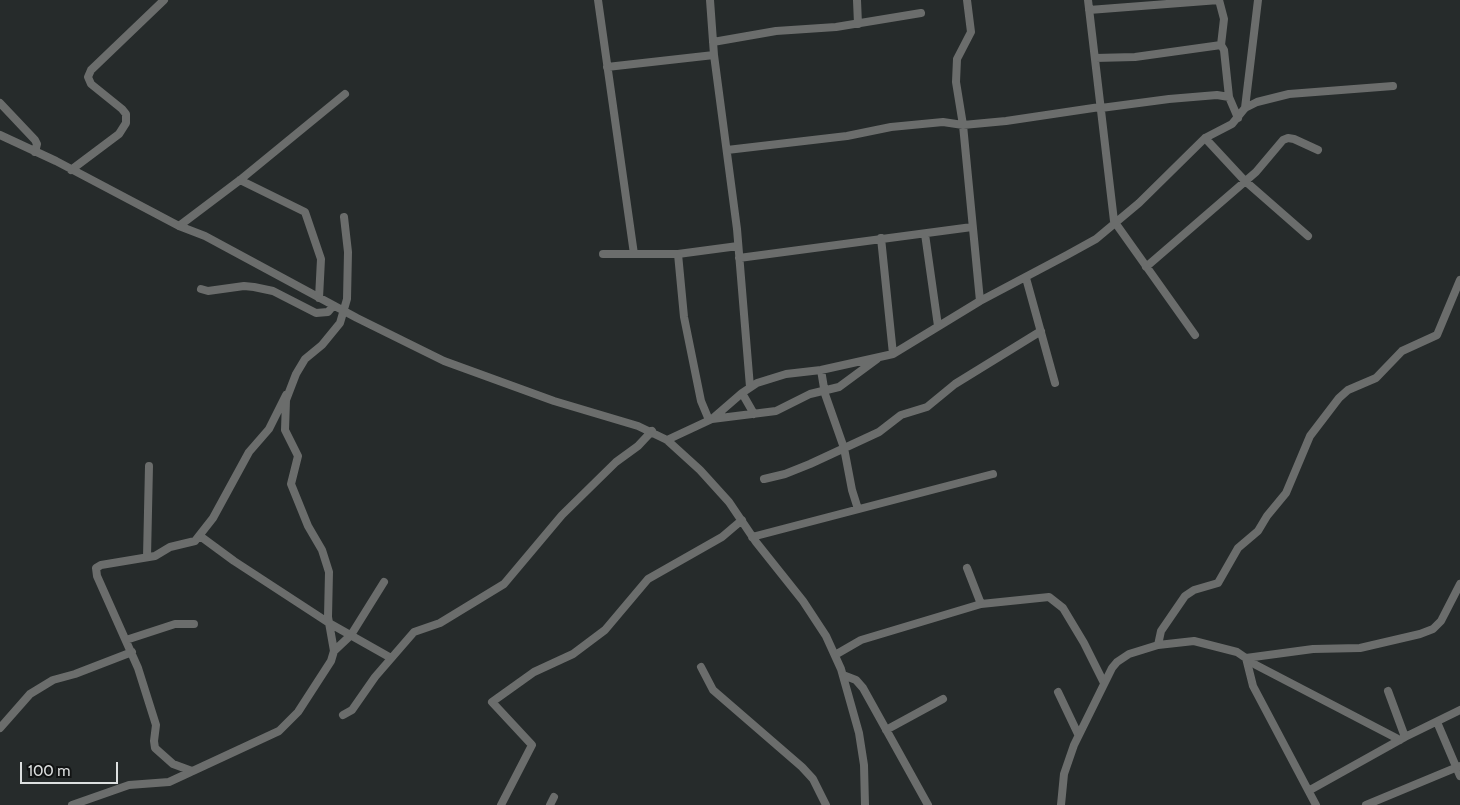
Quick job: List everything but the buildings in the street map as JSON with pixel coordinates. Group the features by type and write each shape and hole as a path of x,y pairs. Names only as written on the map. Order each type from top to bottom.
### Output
{"street":[{"path":"70,170 119,134 126,123 126,114 122,109 91,84 88,78 91,70 164,0"},
{"path":"598,0 634,254"},
{"path":"710,0 714,55 738,246 750,387"},
{"path":"857,0 858,24"},
{"path":"967,0 971,32 957,58 956,69 980,301"},
{"path":"1088,0 1114,221 1195,335"},
{"path":"1089,10 1219,0 1224,19 1221,45 1224,50 1229,97 1238,118"},
{"path":"711,420 750,387 786,374 821,370 893,354 980,301 1096,239 1114,221 1139,203 1205,138 1222,131 1238,118 1245,108 1258,0"},
{"path":"713,42 776,31 858,24 921,13"},
{"path":"1095,58 1135,57 1221,45"},
{"path":"607,67 714,55"},
{"path":"1245,108 1271,97 1289,94 1393,86"},
{"path":"178,226 240,180 345,94"},
{"path":"727,150 943,122 963,125 1169,99 1217,95 1229,97"},
{"path":"0,103 35,140 37,144 35,152"},
{"path":"0,136 35,152 178,226 205,236 333,306 462,369 652,431 666,440 716,486 742,520 752,537 816,619 843,675 859,734 864,765 865,805"},
{"path":"1205,138 1244,180 1308,236"},
{"path":"1146,266 1244,180 1256,172 1278,145 1288,138 1318,150"},
{"path":"240,180 305,212 321,259 319,298"},
{"path":"192,771 173,764 155,748 156,725 132,652 97,576 96,568 101,565 147,557 170,547 195,541 213,518 249,452 269,429 304,359 329,337 340,323 347,299 348,278 344,217"},
{"path":"739,258 972,227"},
{"path":"924,234 938,326"},
{"path":"881,238 893,354"},
{"path":"603,254 678,254 738,246"},
{"path":"678,254 684,317 701,401 711,420"},
{"path":"1026,278 1055,383"},
{"path":"1158,645 1161,631 1185,596 1194,590 1218,583 1238,548 1258,531 1267,516 1286,494 1310,436 1339,398 1348,390 1376,378 1402,352 1437,335 1460,280"},
{"path":"201,289 208,291 244,286 254,287 273,291 316,313 328,312 333,306"},
{"path":"764,479 785,474 844,448 878,432 900,415 927,407 955,384 1041,331"},
{"path":"666,440 711,420 776,411 824,389 839,387 879,358"},
{"path":"821,370 824,389 844,448 858,510"},
{"path":"72,805 129,785 169,782 278,731 298,712 331,661 334,651 329,623 329,572 322,550 308,526 291,484 298,456 285,430 288,393"},
{"path":"742,393 754,414"},
{"path":"343,715 352,710 365,690 414,632 440,623 504,584 562,514 616,462 638,446 652,431"},
{"path":"147,557 149,466"},
{"path":"752,537 993,474"},
{"path":"501,805 532,746 492,702 534,672 573,654 605,630 648,579 722,537 742,520"},
{"path":"200,536 234,561 329,623 391,658"},
{"path":"967,568 982,604"},
{"path":"334,651 351,635 384,582"},
{"path":"1246,658 1313,649 1360,648 1420,634 1433,629 1441,621 1460,584"},
{"path":"835,655 861,640 949,616 982,604 1041,597 1056,600 1063,608 1084,643 1104,683"},
{"path":"126,640 175,624 194,624"},
{"path":"1061,805 1064,774 1078,734 1104,683 1122,657 1158,645 1184,641 1203,642 1237,652 1256,665 1402,738"},
{"path":"0,728 30,694 53,680 76,674 132,652"},
{"path":"1246,658 1253,686 1310,790 1316,805"},
{"path":"701,668 713,690 802,767 813,779 826,805"},
{"path":"843,675 860,684 928,805"},
{"path":"1388,691 1402,738"},
{"path":"1058,692 1078,734"},
{"path":"886,730 942,700"},
{"path":"1310,790 1402,738 1460,710"},
{"path":"1437,722 1458,767 1460,776"},
{"path":"1366,805 1458,767"},
{"path":"550,805 554,797"}]}
